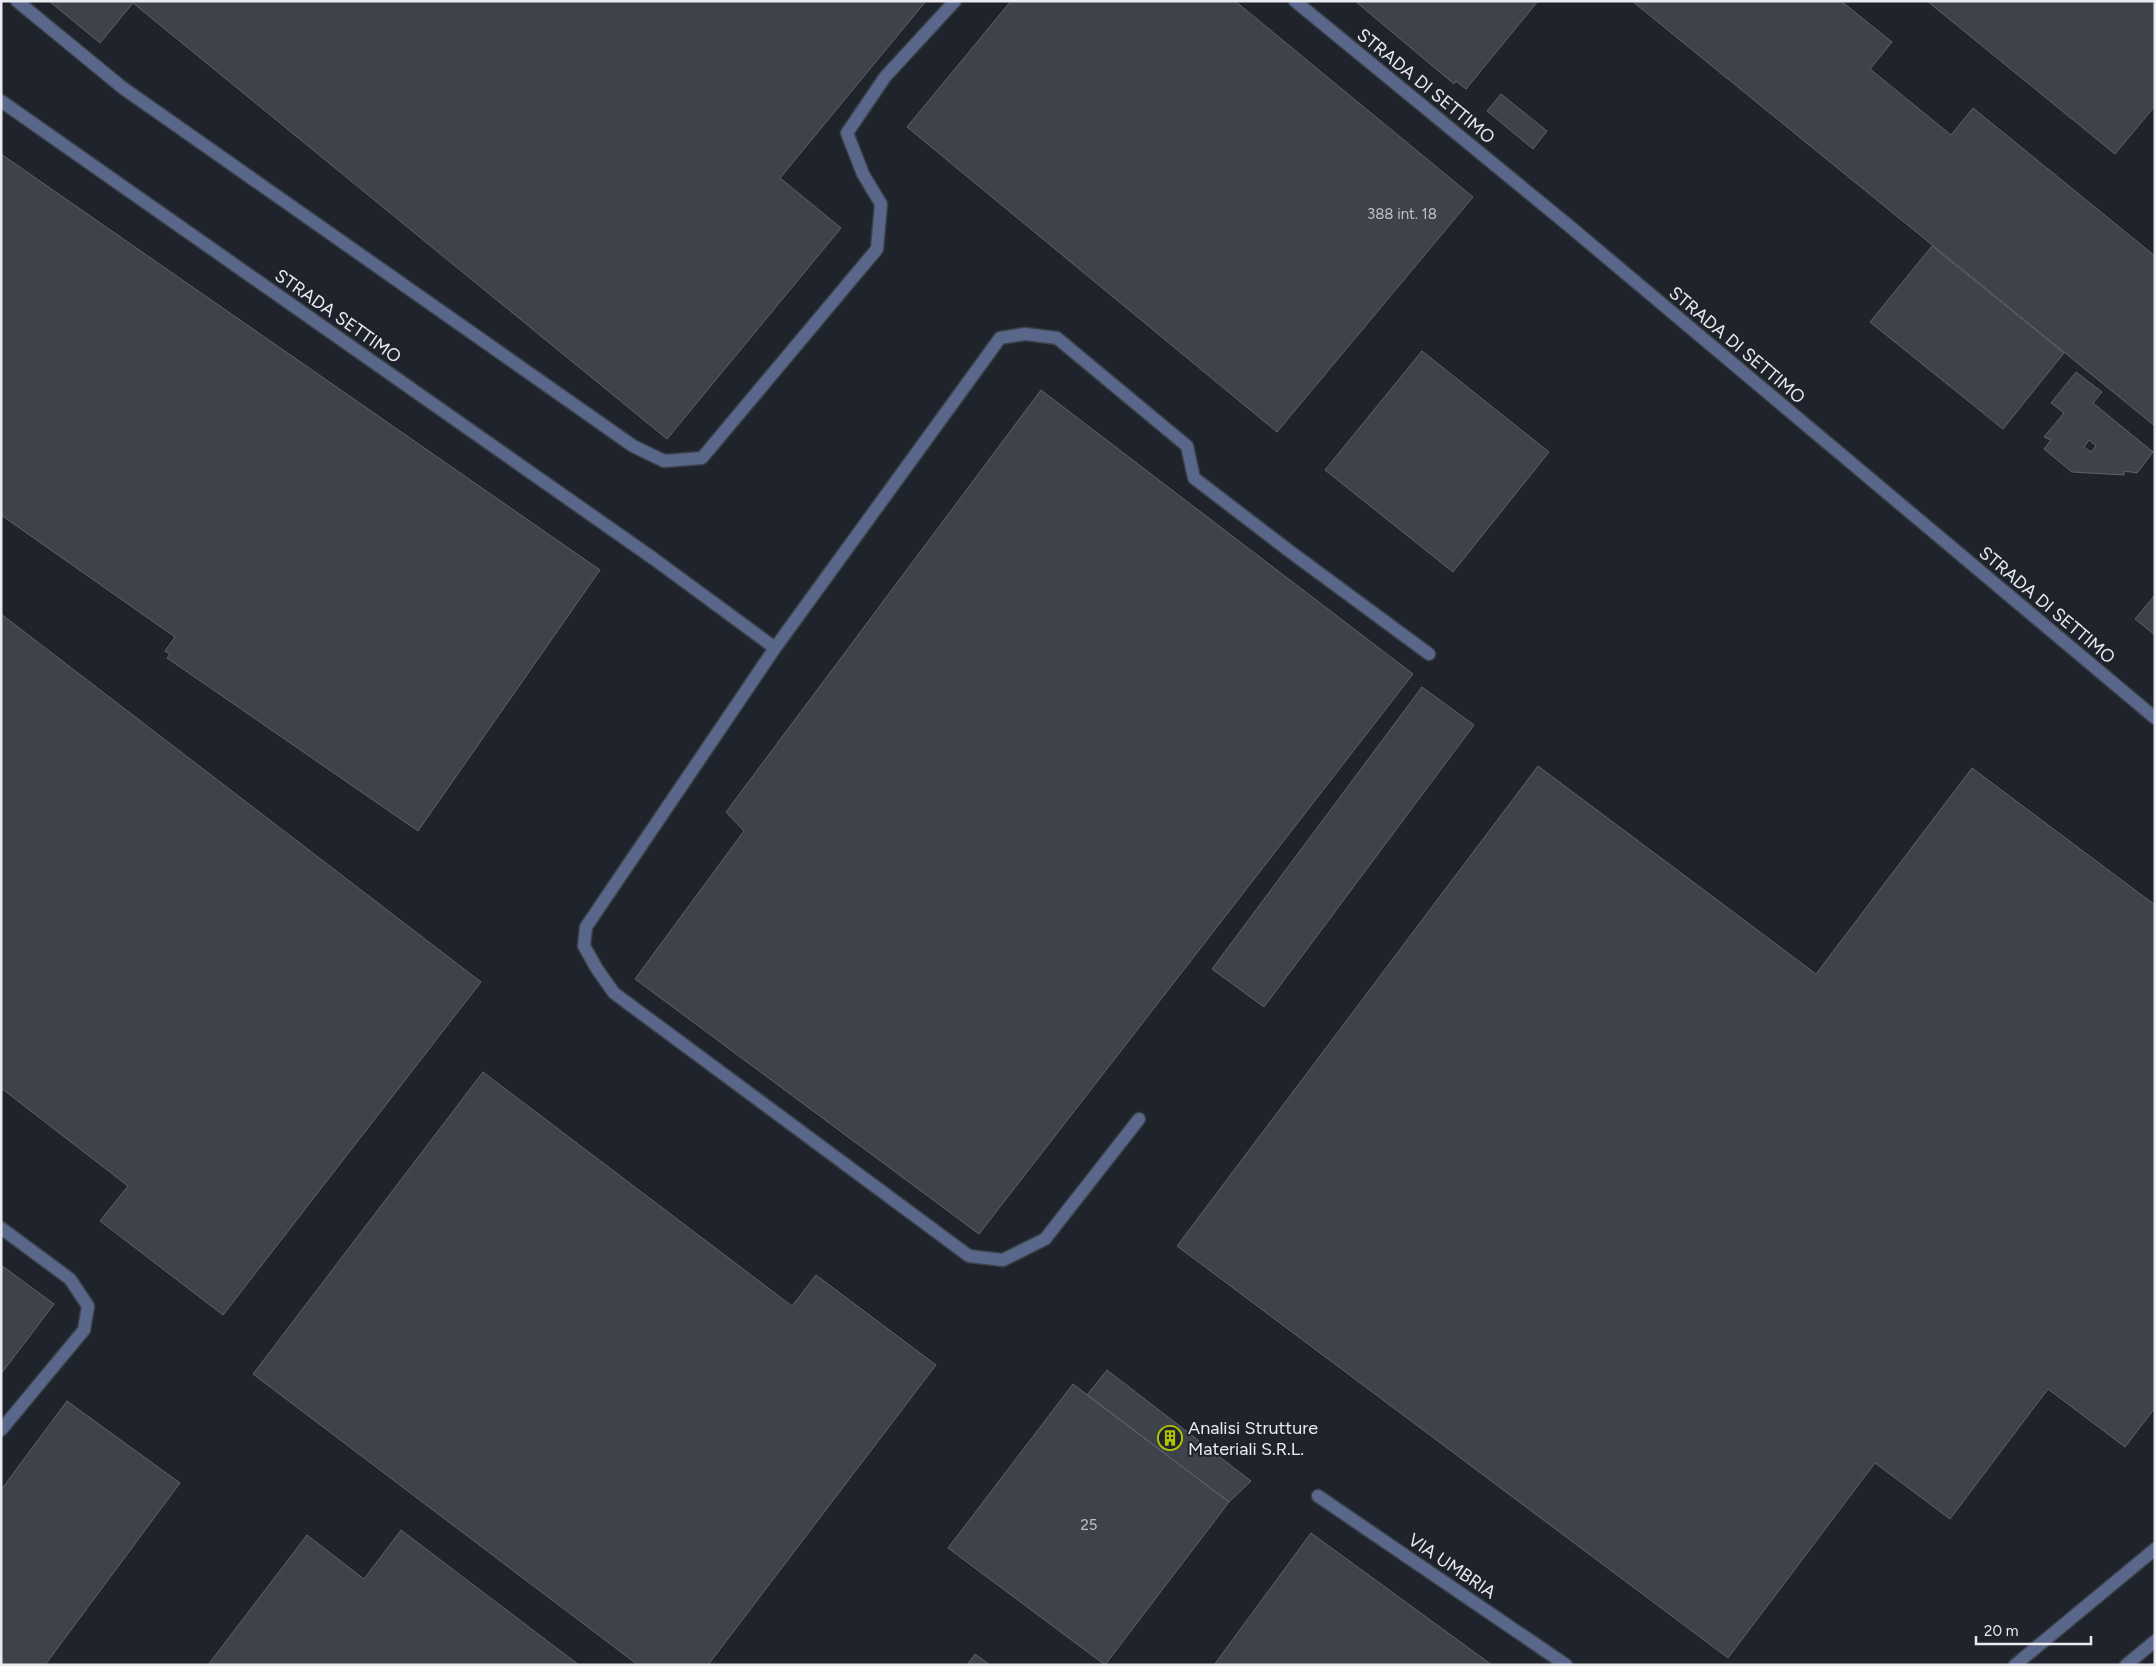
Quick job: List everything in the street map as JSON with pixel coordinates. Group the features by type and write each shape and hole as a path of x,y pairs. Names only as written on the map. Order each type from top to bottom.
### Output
{"street":[{"path":"17,1 131,94 633,446 664,460 702,458 877,249 881,204 863,174 847,134 885,77 955,1"},
{"name":"STRADA DI SETTIMO","path":"1294,1 1568,225 2155,718"},
{"name":"STRADA SETTIMO","path":"1,101 654,559 775,648"},
{"path":"1139,1119 1045,1239 1003,1260 969,1256 614,993 584,946 586,927 775,648 1000,338 1025,334 1057,338 1187,446 1194,478 1429,654"},
{"path":"1,1228 70,1279 88,1306 84,1330 1,1430"},
{"name":"VIA UMBRIA","path":"1318,1496 1566,1665"},
{"path":"2015,1665 2155,1549"},
{"path":"2126,1665 2155,1641"}],"building":[{"path":"49,1 926,1 780,178 841,228 667,439 133,3 100,43"},
{"path":"1011,1 1235,1 1473,197 1277,432 907,127"},
{"path":"1355,1 1538,1 1466,89 1456,81 1454,84"},
{"path":"1632,1 1841,1 1892,42 1870,69 1951,135 1973,108 2155,256 2155,426"},
{"path":"1927,1 2155,1 2155,106 2115,154"},
{"path":"1501,94 1547,131 1533,149 1487,111"},
{"path":"1,154 600,570 418,831 167,658 170,654 165,651 175,637 1,515"},
{"path":"1932,246 2064,353 2003,429 1870,322"},
{"path":"1422,351 1549,452 1453,572 1325,470"},
{"path":"2076,372 2102,392 2093,403 2153,452 2137,473 2124,471 2124,475 2072,472 2044,449 2051,440 2044,437 2064,413 2051,403","holes":["2089,440 2096,446 2091,452 2084,447"]},
{"path":"1041,390 1413,674 979,1234 635,979 744,831 726,812"},
{"path":"2155,595 2155,635 2135,619"},
{"path":"1,614 481,982 223,1315 100,1221 128,1186 1,1088"},
{"path":"1422,687 1474,725 1264,1007 1212,969"},
{"path":"1538,766 1816,974 1972,768 2155,905 2155,1408 2125,1447 2048,1389 1950,1519 1875,1463 1728,1658 1177,1246"},
{"path":"483,1072 792,1306 816,1275 936,1365 708,1665 638,1665 253,1374"},
{"path":"1,1265 54,1304 1,1374"},
{"name":"Analisi Strutture Materiali S.R.L.","path":"1107,1370 1251,1481 1229,1502 1087,1395"},
{"path":"1073,1384 1229,1502 1105,1665 948,1548"},
{"path":"67,1401 180,1483 45,1665 1,1665 1,1490"},
{"path":"401,1530 579,1665 208,1665 307,1535 364,1579"},
{"path":"1311,1533 1492,1665 1214,1665"},
{"path":"975,1654 990,1665 967,1665"}],"place":[{"name":"Analisi Strutture Materiali S.R.L.","path":"1170,1438"}]}
